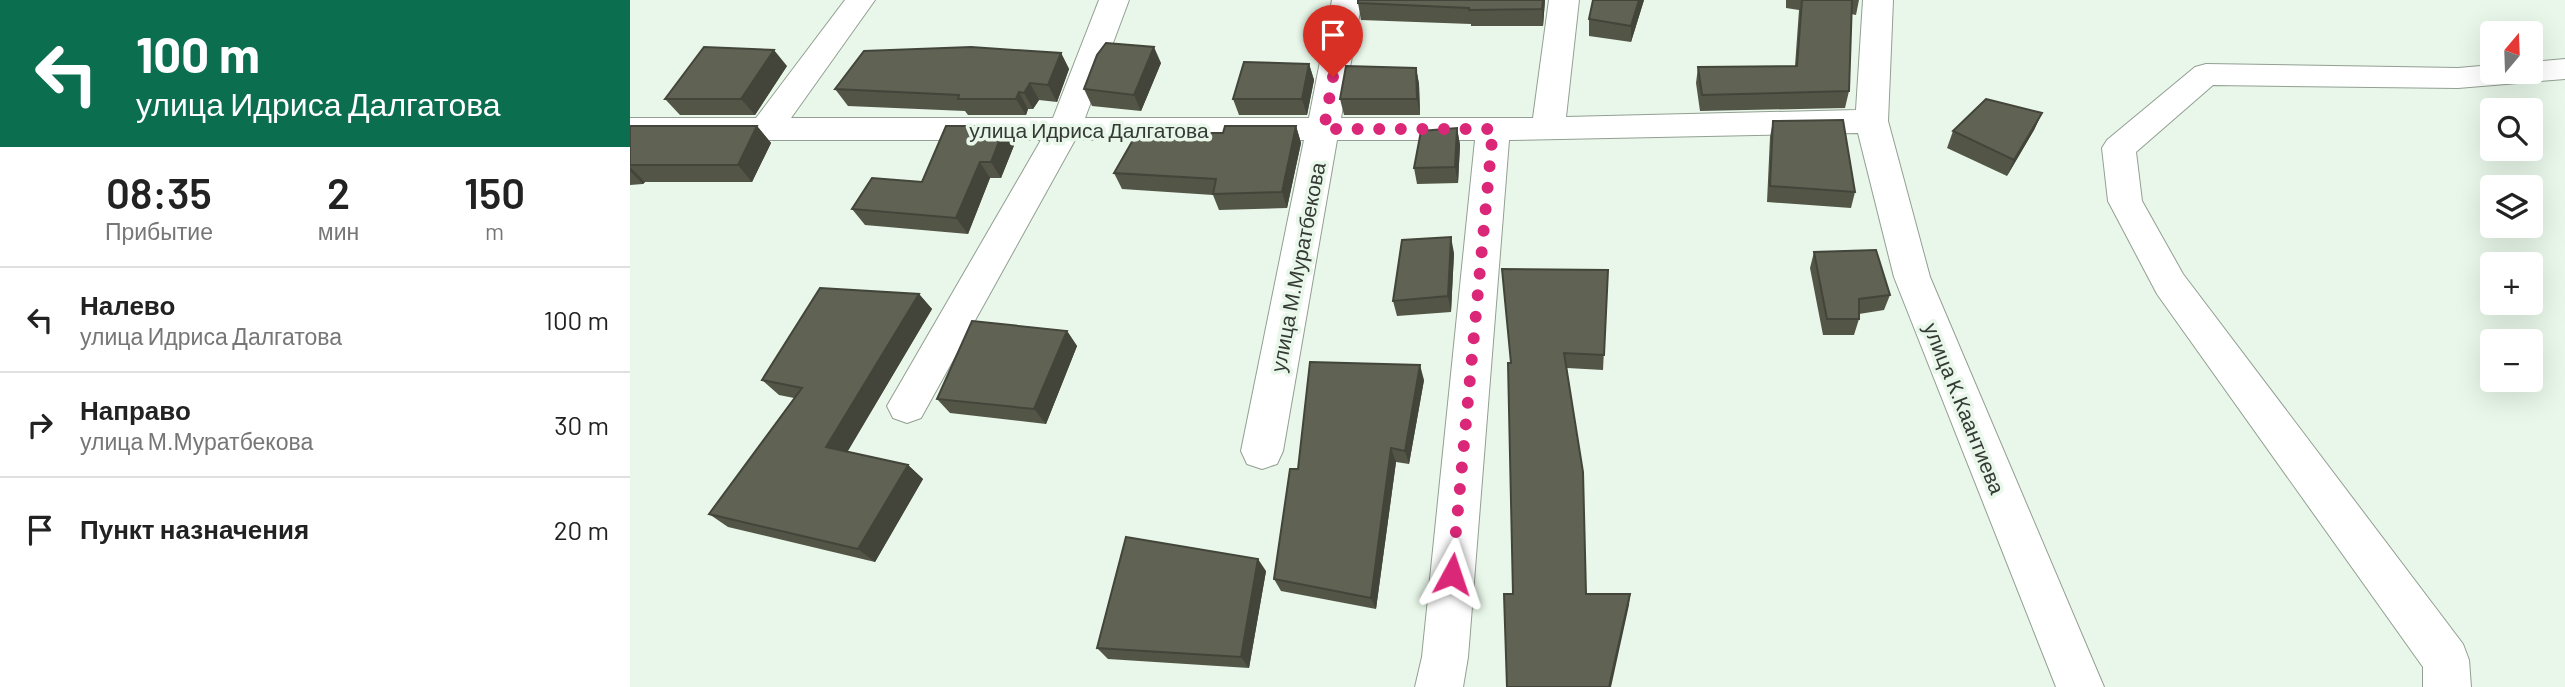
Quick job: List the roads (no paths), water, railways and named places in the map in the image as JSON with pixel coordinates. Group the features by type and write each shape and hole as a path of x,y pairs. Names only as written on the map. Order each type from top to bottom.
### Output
{"street":[{"path":"765,129 860,0"},
{"path":"907,406 1065,128 1114,0"},
{"name":"улица М.Муратбекова","path":"1262,451 1347,0"},
{"path":"1548,129 1564,0"},
{"name":"улица К.Каантиева","path":"1878,0 1872,121 1912,277 2080,687"},
{"path":"2447,687 2446,660 2170,284 2125,201 2119,148 2206,75 2458,78 2565,69"},
{"name":"улица Идриса Далгатова","path":"630,129 1548,129 1872,121"},
{"path":"1439,687 1445,657 1493,129"}]}
